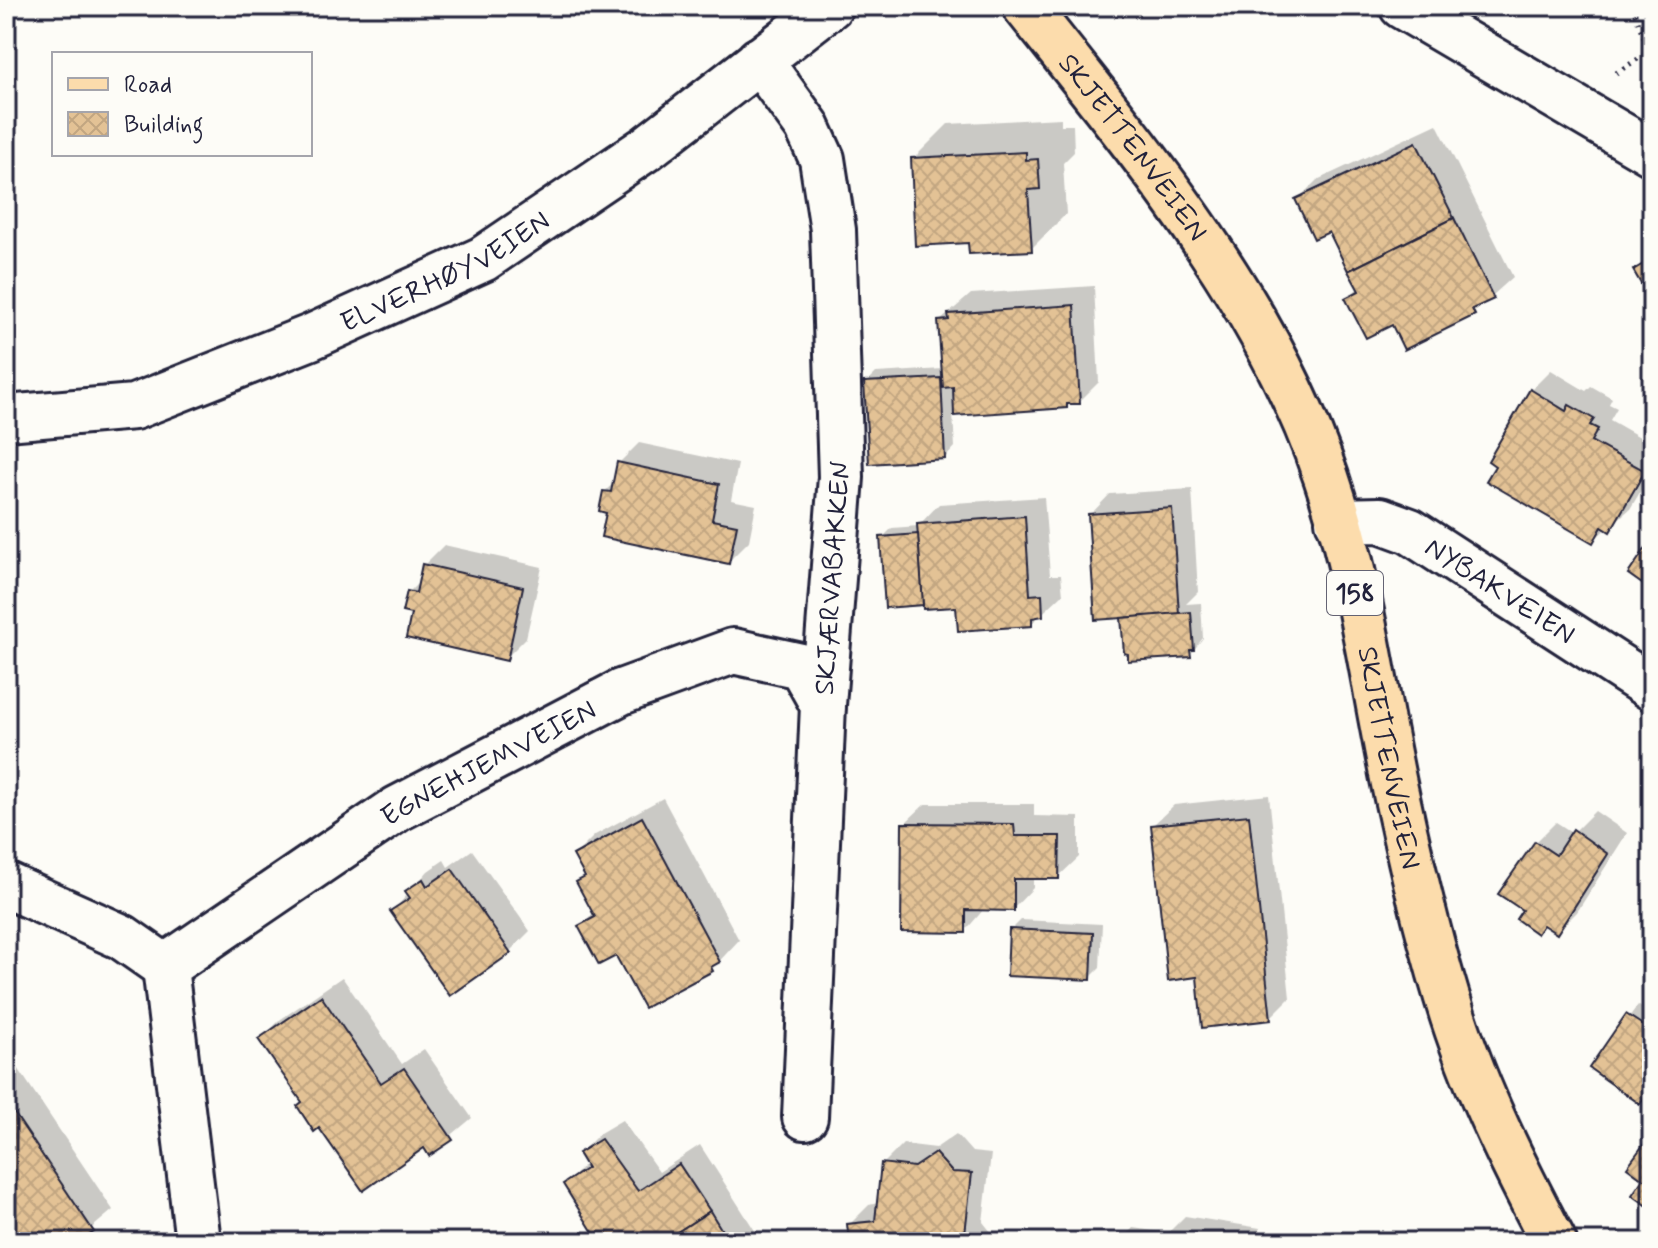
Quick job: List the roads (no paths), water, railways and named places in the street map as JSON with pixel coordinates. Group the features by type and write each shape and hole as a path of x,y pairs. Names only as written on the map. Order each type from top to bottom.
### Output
{"main road":[{"name":"SKJETTENVEIEN","path":"1025,6 1153,170 1215,258 1292,396 1326,477 1338,521 1417,884 1454,1020 1507,1146 1554,1242"}],"street":[{"name":"ELVERHØYVEIEN","path":"6,418 134,407 311,337 483,259 636,156 830,6"},
{"path":"1402,6 1652,153"},
{"name":"SKJÆRVABAKKEN","path":"759,60 807,126 822,159 831,201 841,477 823,705 805,1117"},
{"name":"NYBAKVEIEN","path":"1338,521 1380,520 1410,531 1652,688"},
{"name":"EGNEHJEMVEIEN","path":"165,967 397,809 621,692 733,651 801,666 823,705"},
{"path":"6,885 46,906 122,937 165,967 198,1242"}]}
